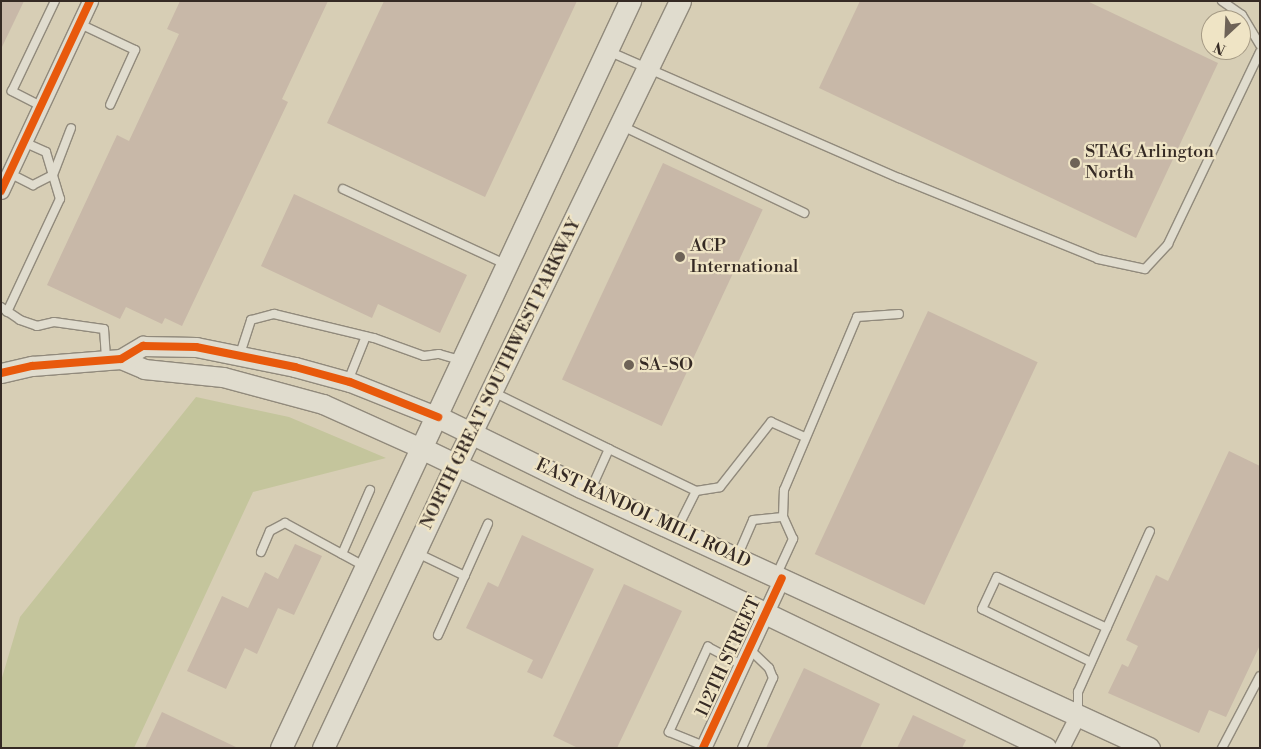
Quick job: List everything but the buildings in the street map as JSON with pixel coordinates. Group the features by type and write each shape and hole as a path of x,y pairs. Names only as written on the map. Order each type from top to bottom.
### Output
{"main road":[{"path":"281,748 509,266 630,1"},
{"name":"NORTH GREAT SOUTHWEST PARKWAY","path":"323,748 456,464 622,126 680,1"},
{"name":"EAST RANDOL MILL ROAD","path":"438,417 590,491 1149,748"},
{"name":"EAST RANDOL MILL ROAD","path":"422,448 1046,748"}],"street":[{"path":"4,183 90,1"},
{"name":"EAST RANDOL MILL ROAD","path":"1,373 32,366 114,359 143,346 196,347 240,354 348,382 438,417"},
{"name":"EAST RANDOL MILL ROAD","path":"114,359 144,369 222,377 323,404 422,448"},
{"name":"112TH STREET","path":"704,747 766,612 779,577"},
{"path":"1061,748 1078,715"}],"lane":[{"path":"41,106 12,91 55,1"},
{"path":"1222,1 1242,15 1260,45"},
{"path":"80,24 135,50 110,105"},
{"path":"608,51 650,67 899,178 1098,259 1145,268 1168,244 1260,52"},
{"path":"622,126 804,213"},
{"path":"4,183 33,185 53,175 72,128"},
{"path":"24,142 46,152 60,199 4,309 20,320 37,326 54,322 104,329 114,359"},
{"path":"343,189 509,266"},
{"path":"240,354 251,320 259,316 274,314 366,336 424,356 439,354 464,361"},
{"path":"779,577 793,539 783,517 784,490 804,437 857,317 899,314"},
{"path":"348,382 366,336"},
{"path":"493,392 696,490 720,487 771,422 804,437"},
{"path":"590,491 610,449"},
{"path":"342,554 370,490"},
{"path":"677,530 696,490"},
{"path":"736,557 753,520 783,517"},
{"path":"261,552 270,531 285,523 366,567"},
{"path":"438,635 488,524"},
{"path":"1078,715 1078,692 1150,531"},
{"path":"414,552 465,576"},
{"path":"1091,662 982,610 997,577 1106,628"},
{"path":"704,747 669,732 708,647 742,665"},
{"path":"742,748 772,678 769,668 749,649"},
{"path":"1222,748 1260,676"}],"green space":[{"path":"196,397 289,417 386,458 253,492 134,748 1,748 1,681 20,617"}],"cycle path":[{"path":"1,191 90,1"},
{"path":"1,373 32,366 121,359 143,346 196,347 295,367 350,382 438,417"},
{"path":"703,748 782,578"}],"place":[{"name":"STAG Arlington North","path":"1075,163"},
{"name":"ACP International","path":"680,257"},
{"name":"SA-SO","path":"629,365"}]}
